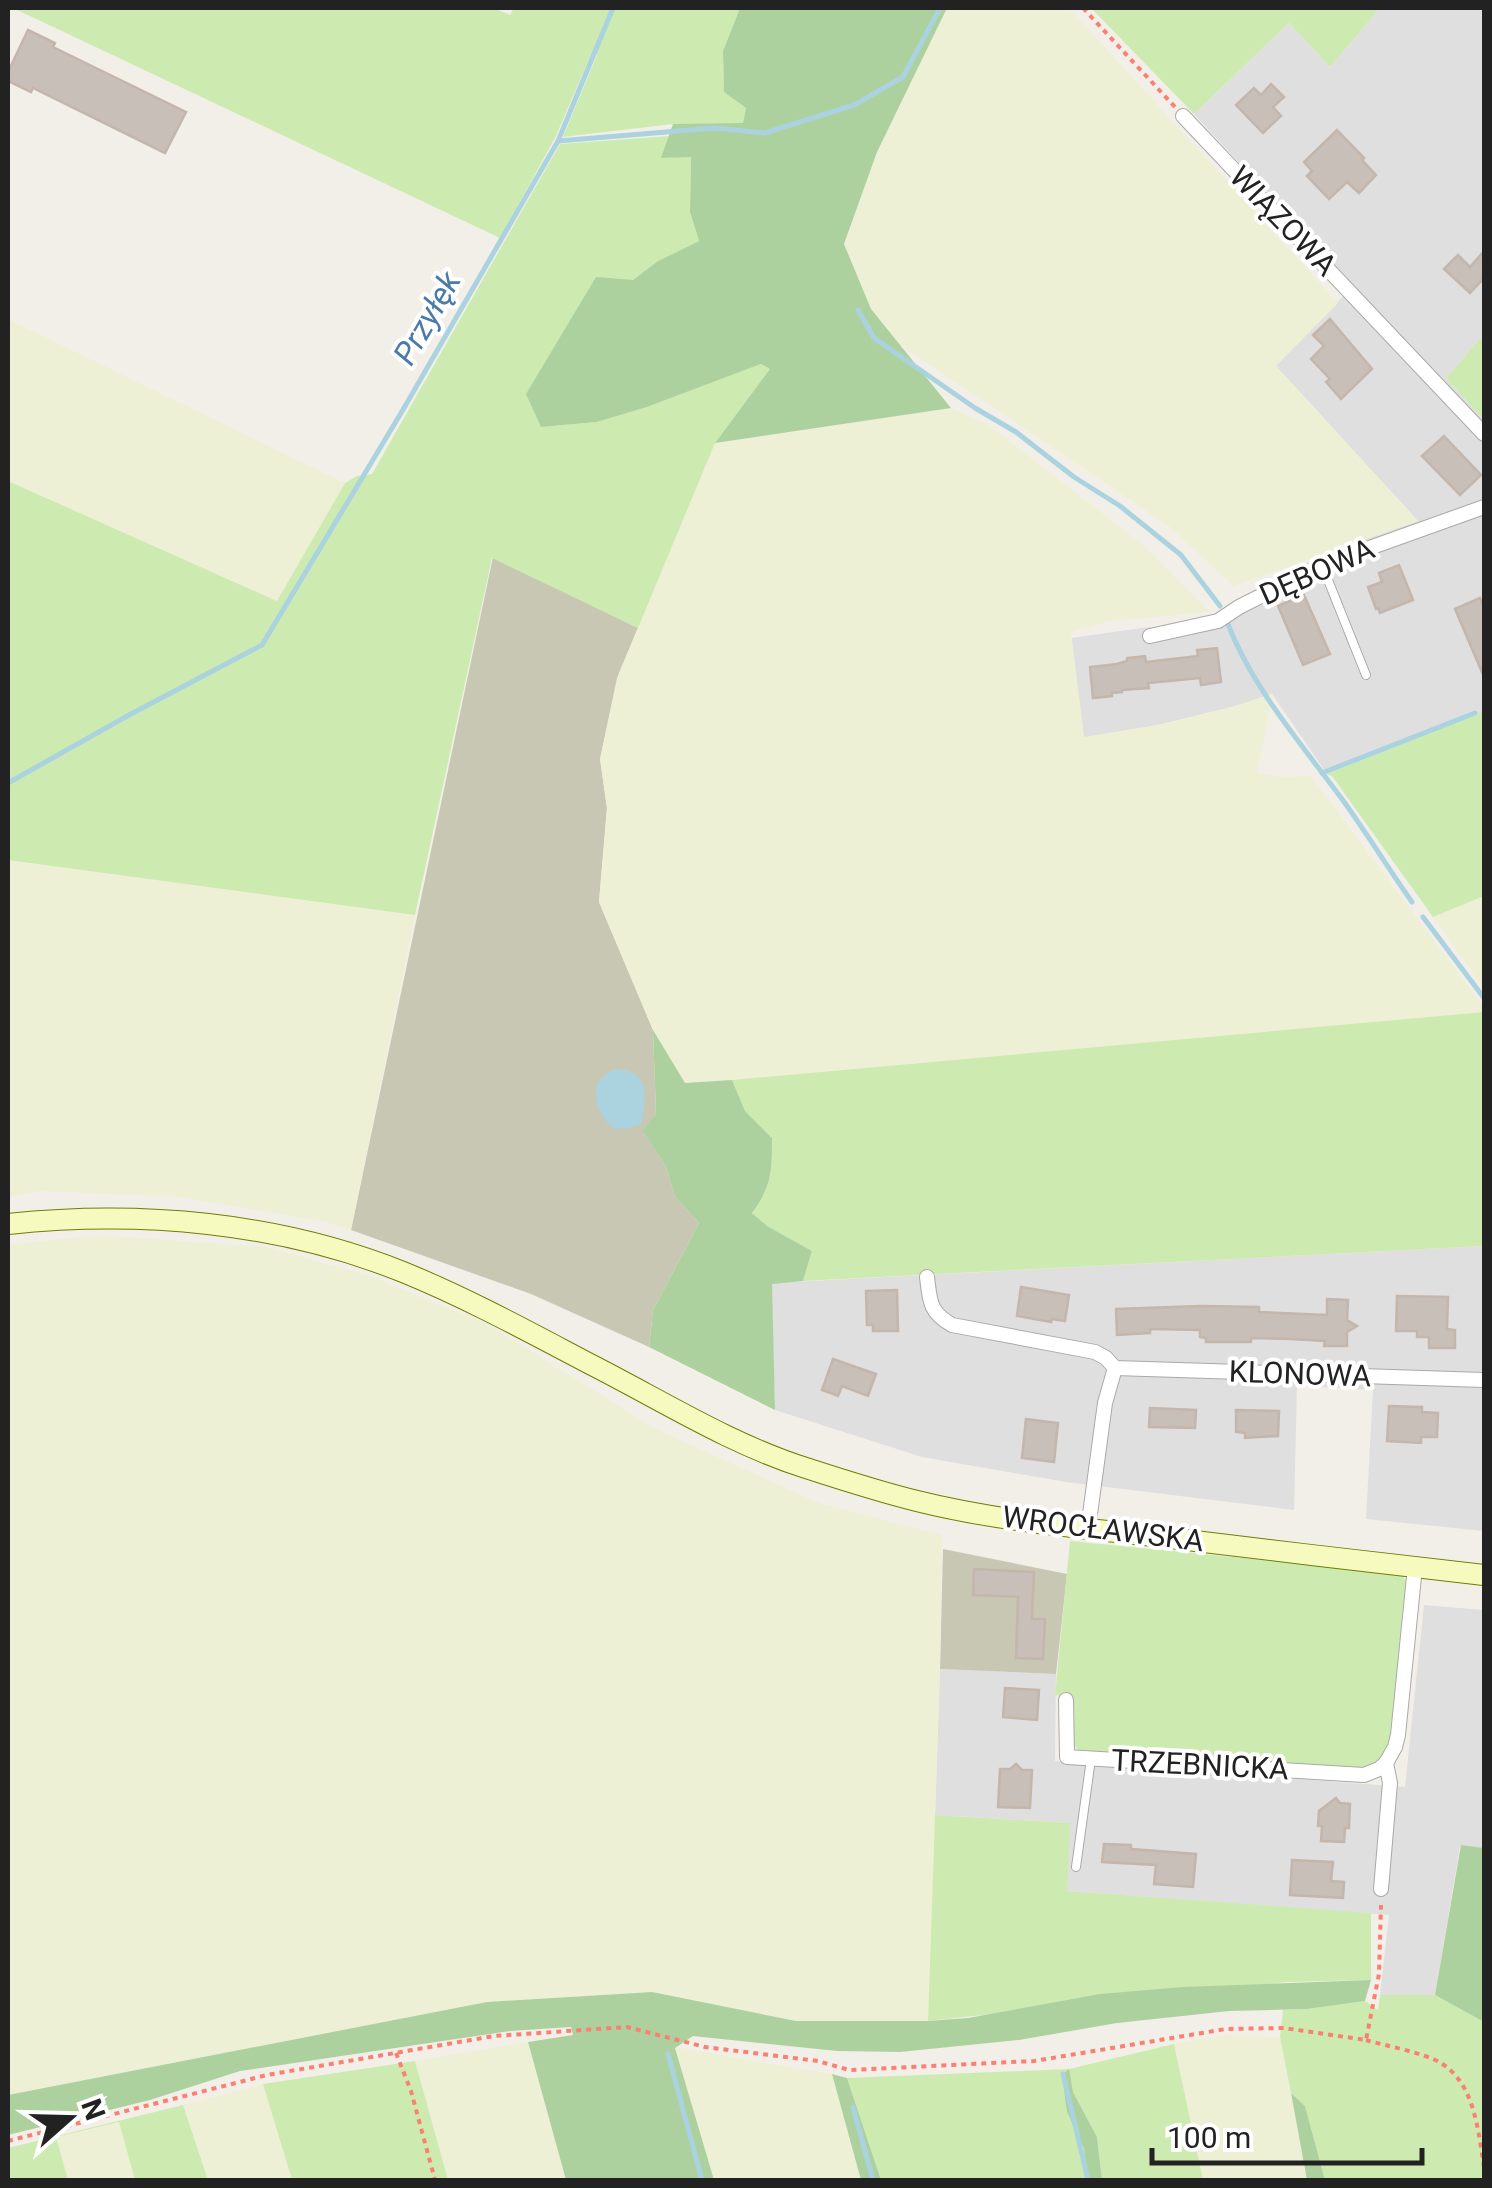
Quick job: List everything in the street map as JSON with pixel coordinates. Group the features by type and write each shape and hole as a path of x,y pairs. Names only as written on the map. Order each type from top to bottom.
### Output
{"street":[{"name":"WIĄZOWA","path":"1182,116 1484,434"},
{"name":"DĘBOWA","path":"1150,636 1218,621 1322,565 1484,506"},
{"name":"WROCŁAWSKA","path":"8,1224 66,1219 161,1220 254,1230 312,1242 453,1294 731,1438 801,1466 917,1501 1088,1529 1484,1575"},
{"name":"KLONOWA","path":"928,1278 934,1312 952,1325 1095,1352 1115,1368 1484,1380"},
{"path":"1088,1529 1104,1403 1115,1368"},
{"path":"1382,1889 1390,1782 1386,1763 1398,1734 1415,1567"},
{"name":"TRZEBNICKA","path":"1066,1700 1066,1757 1364,1775 1386,1763"}],"lane":[{"path":"1322,565 1366,675"},
{"path":"1076,1867 1090,1759"}],"path":[{"path":"1083,8 1182,116"},
{"path":"1366,2040 1379,1974 1382,1889"},
{"path":"8,2142 267,2075 494,2036 627,2027 706,2046 818,2061 849,2070 1034,2061 1226,2029 1284,2028 1366,2040 1439,2061 1459,2078 1476,2117 1484,2167"},
{"path":"396,2052 436,2180"}],"shaded area":[{"path":"947,8 1069,8 1338,303 1276,366 1418,521 1233,586 1170,527 899,344 871,309 844,244 877,152"},
{"path":"1380,8 1484,8 1484,334 1446,378 1484,420 1484,711 1327,774 1272,694 1158,725 1084,738 1071,638 1221,623 1329,570 1324,553 1418,521 1275,365 1353,286 1194,114 1289,23 1330,67"},
{"path":"8,319 345,483 277,601 8,481"},
{"path":"951,408 989,425 1143,545 1210,612 1110,621 1071,632 1084,737 1158,725 1273,694 1257,773 1311,776 1484,1012 685,1084 653,1030 599,902 607,808 600,759 617,678 715,443"},
{"path":"493,557 638,628 619,673 600,759 607,808 599,902 653,1030 656,1114 644,1132 666,1167 675,1197 699,1223 653,1310 649,1347 531,1294 351,1230"},
{"path":"8,860 415,915 351,1230 181,1197 39,1191 8,1197"},
{"path":"1484,896 1484,989 1433,917"},
{"path":"95,1235 267,1247 370,1276 488,1324 656,1429 819,1503 942,1535 928,2021 796,2021 652,1992 487,2002 8,2095 8,1245"},
{"path":"1484,1246 1484,1531 1366,1519 1373,1390 1297,1386 1294,1510 1066,1482 922,1457 775,1410 771,1283"},
{"path":"943,1549 1067,1574 1056,1674 940,1669"},
{"path":"1424,1605 1484,1610 1484,1848 1460,1846 1435,1995 1380,1995 1389,1915 1066,1891 1070,1823 935,1815 940,1669 1056,1674 1055,1761 1405,1787"},
{"path":"1223,2035 1280,2037 1307,2180 1203,2180 1174,2044"},
{"path":"528,2042 566,2180 448,2180 415,2061"},
{"path":"675,2047 832,2074 861,2180 714,2180"},
{"path":"263,2084 292,2180 208,2180 183,2105"},
{"path":"119,2122 135,2180 68,2180 56,2137"}],"green space":[{"path":"13,8 493,8 510,15 514,8 740,8 723,51 724,91 746,108 743,124 673,124 563,137 597,55 592,52 555,138 500,238"},
{"path":"740,8 947,8 877,152 844,244 871,309 951,408 715,443 770,369 761,364 597,422 541,427 526,394 596,277 633,280 658,261 699,241 690,212 691,157 661,158 673,124 743,123 746,108 724,92 723,51"},
{"path":"1091,8 1380,8 1330,67 1289,23 1194,114"},
{"path":"669,136 662,158 691,156 690,212 699,241 658,261 633,280 541,427 597,422 761,364 771,368 715,443 638,628 492,558 415,915 8,860 8,481 277,601 345,483 372,474 560,144"},
{"path":"1484,334 1484,420 1446,378"},
{"path":"1484,711 1484,896 1433,917 1327,774"},
{"path":"1484,1012 1484,1246 803,1281 812,1251 765,1225 752,1213 770,1178 772,1138 745,1111 732,1080"},
{"path":"653,1030 685,1083 732,1080 745,1111 772,1138 770,1178 752,1213 812,1251 803,1281 772,1284 775,1410 649,1347 653,1310 699,1223 675,1197 666,1167 643,1131 656,1114"},
{"path":"1070,1541 1399,1573 1408,1582 1388,1753 1372,1768 1357,1769 1081,1754 1074,1745 1071,1698 1055,1695"},
{"path":"935,1815 1070,1823 1067,1891 1371,1913 1371,1980 1287,1982 928,2021"},
{"path":"1461,1845 1484,1848 1484,2022 1435,1995"},
{"path":"1371,1980 1365,2001 1117,2023 1019,2040 900,2052 837,2051 693,2036 675,2048 714,2180 566,2180 528,2042 573,2035 571,2027 510,2031 240,2071 150,2100 8,2135 8,2095 487,2002 652,1992 796,2021 928,2021 968,2018 1100,1994"},
{"path":"1380,1995 1435,1995 1484,2022 1484,2180 1325,2180 1305,2106 1291,2093 1280,2037 1283,2010 1365,2001 1378,2010"},
{"path":"1174,2044 1203,2180 1102,2180 1097,2137 1073,2092 1068,2070 1067,2112 1084,2149 1087,2180 881,2180 847,2078 1069,2069"},
{"path":"415,2061 448,2180 292,2180 263,2084"},
{"path":"1069,2069 1073,2092 1097,2137 1102,2180 1087,2180 1084,2149 1067,2112 1062,2075"},
{"path":"832,2074 847,2078 881,2180 861,2180"},
{"path":"1291,2093 1305,2106 1325,2180 1307,2180"},
{"path":"183,2105 208,2180 135,2180 119,2122 56,2137 68,2180 8,2180 8,2148"}],"water":[{"path":"616,1069 635,1074 644,1088 641,1124 630,1128 614,1129 598,1106 596,1088 606,1074"}],"building":[{"path":"28,30 55,43 53,47 186,112 165,153 33,88 31,92 8,81 8,72"},
{"path":"1271,84 1284,97 1273,107 1281,116 1263,133 1236,105 1254,88 1261,95"},
{"path":"1337,130 1376,175 1359,193 1347,182 1329,199 1307,176 1312,171 1304,162"},
{"path":"1484,251 1484,278 1470,293 1444,269 1458,255 1470,267"},
{"path":"1330,319 1372,369 1341,399 1326,382 1330,379 1311,359 1324,346 1313,335"},
{"path":"1444,436 1481,475 1460,495 1422,456"},
{"path":"1399,565 1413,600 1380,613 1368,587 1382,582 1379,573"},
{"path":"1304,595 1330,654 1303,665 1278,606"},
{"path":"1480,598 1484,608 1484,677 1455,609"},
{"path":"1217,648 1221,682 1201,685 1200,678 1148,683 1149,688 1093,698 1090,667 1145,656 1146,662 1198,656 1197,650"},
{"path":"1021,1287 1069,1295 1065,1321 1017,1316"},
{"path":"897,1290 898,1331 873,1331 873,1325 867,1325 866,1291"},
{"path":"1397,1296 1448,1297 1447,1329 1455,1330 1455,1348 1429,1348 1429,1337 1417,1337 1417,1331 1396,1331"},
{"path":"1327,1299 1348,1300 1347,1320 1357,1326 1347,1332 1347,1346 1291,1339 1206,1342 1206,1338 1200,1337 1200,1330 1150,1329 1150,1333 1117,1335 1116,1309 1259,1307 1259,1312 1327,1315"},
{"path":"833,1359 876,1374 868,1396 842,1386 838,1396 822,1390"},
{"path":"1389,1406 1422,1407 1422,1412 1438,1413 1437,1437 1421,1437 1421,1443 1387,1441"},
{"path":"1150,1408 1196,1410 1195,1428 1149,1427"},
{"path":"1236,1410 1279,1411 1278,1436 1245,1438 1245,1433 1236,1432"},
{"path":"1026,1419 1058,1423 1054,1462 1022,1458"},
{"path":"974,1569 1034,1572 1032,1619 1045,1619 1043,1659 1016,1658 1018,1597 973,1595"},
{"path":"1005,1688 1039,1690 1037,1720 1003,1717"},
{"path":"1016,1764 1022,1770 1032,1770 1030,1808 998,1807 1000,1769"},
{"path":"1336,1798 1340,1803 1350,1804 1349,1828 1345,1828 1344,1842 1321,1841 1319,1811"},
{"path":"1104,1844 1196,1854 1193,1887 1154,1884 1156,1865 1102,1862"},
{"path":"1292,1860 1333,1862 1331,1881 1344,1882 1343,1898 1290,1895"}],"waterway":[{"name":"Przyłęk","path":"8,783 262,645 558,141 613,8"},
{"name":"Przyłęk","path":"558,141 714,128 765,133 854,105 903,77 940,8"},
{"path":"858,310 874,338 1016,432 1181,555 1220,606"},
{"path":"1228,624 1264,693 1412,902"},
{"path":"1322,773 1475,713"},
{"path":"1423,917 1484,998"},
{"path":"668,2054 702,2180"},
{"path":"1063,2074 1088,2180"},
{"path":"853,2107 873,2180"}]}
